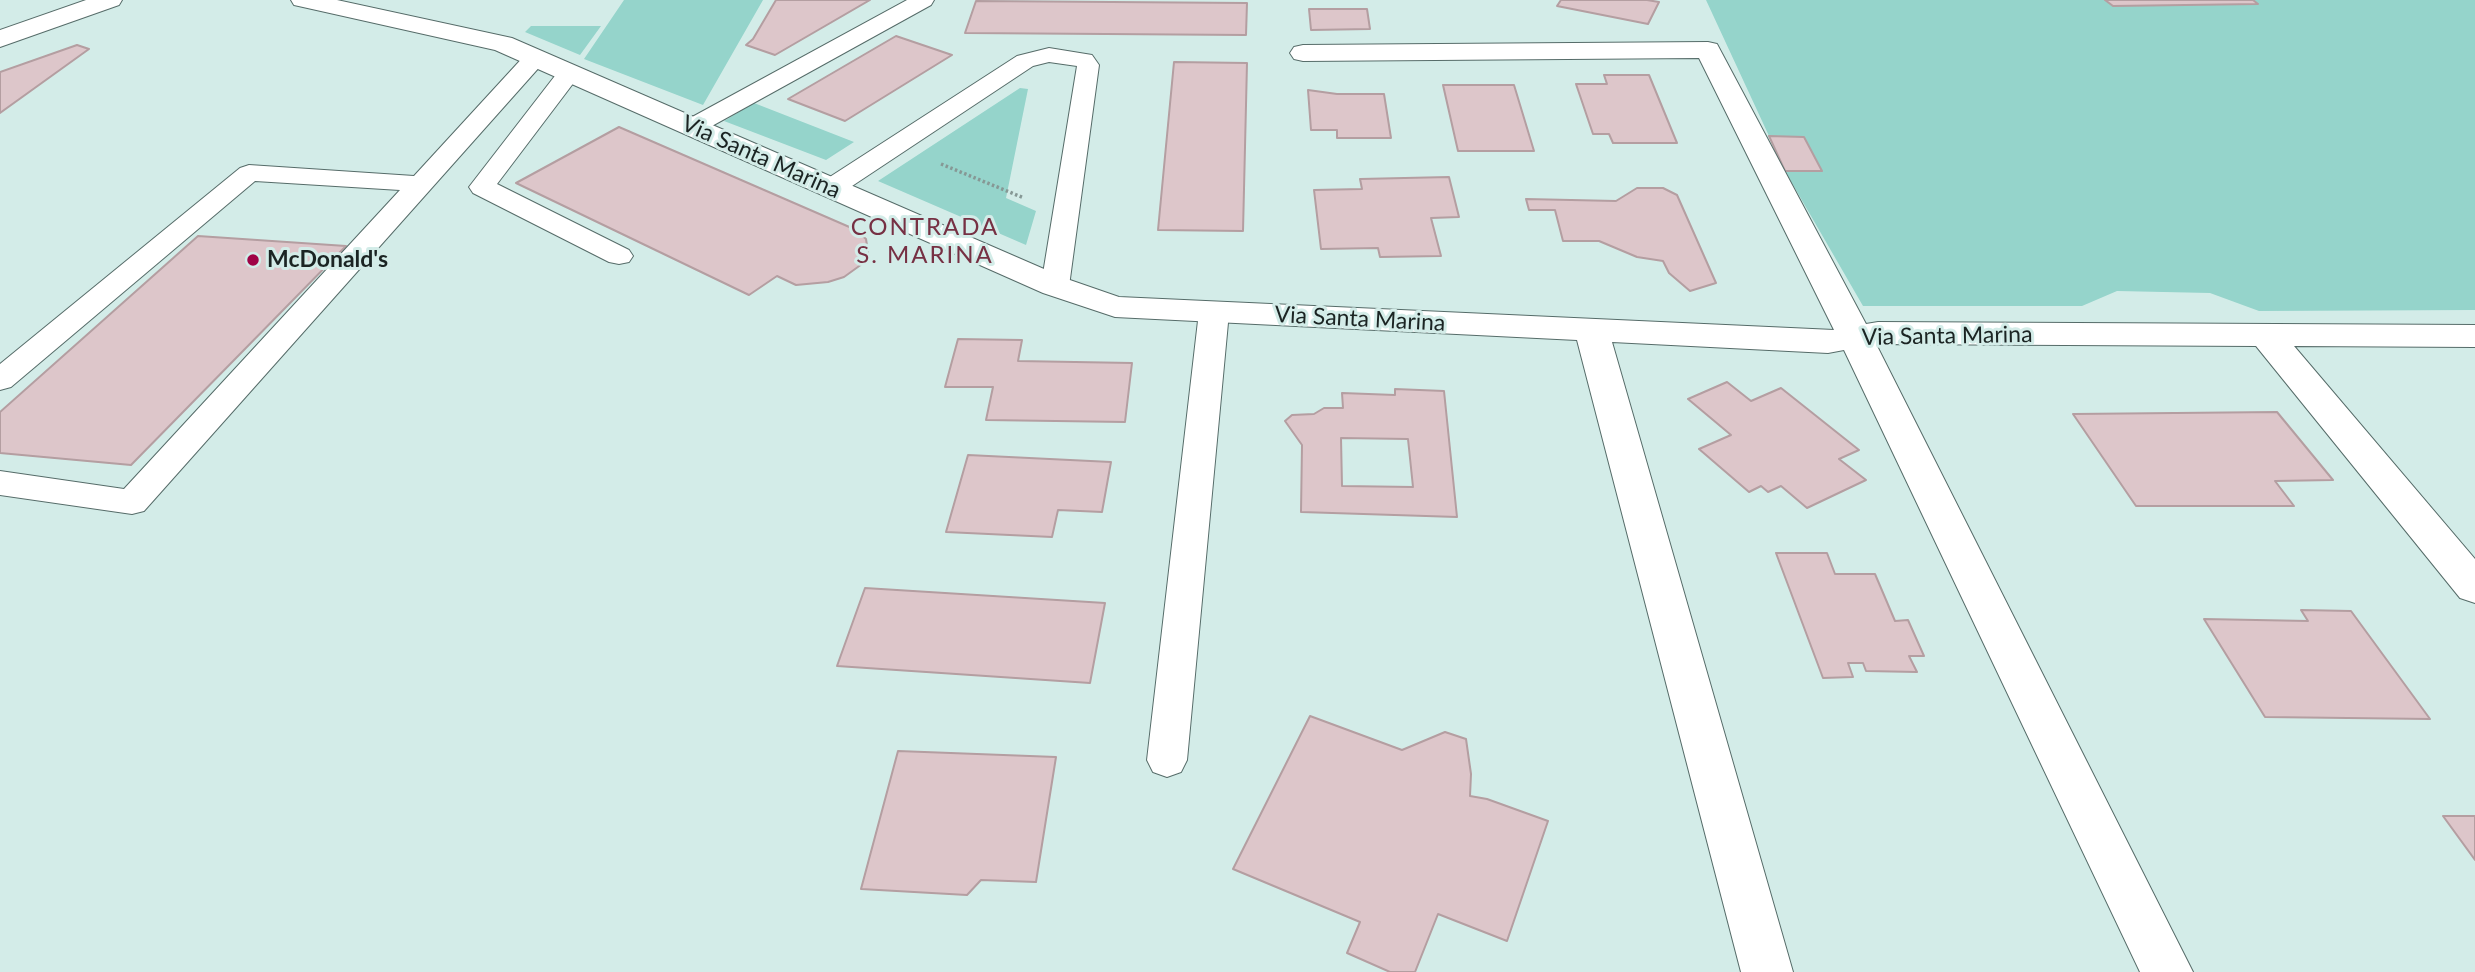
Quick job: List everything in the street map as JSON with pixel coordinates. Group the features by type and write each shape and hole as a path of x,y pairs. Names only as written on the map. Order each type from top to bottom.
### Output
{"street":[{"path":"0,39 110,0"},
{"name":"Via Santa Marina","path":"303,0 503,44 1055,286 1115,307 1828,342 1878,333 2475,337"},
{"path":"1303,53 1708,50 1855,337 2167,972"},
{"path":"1591,330 1767,972"},
{"path":"2266,335 2475,586"}],"lane":[{"path":"692,127 923,0"},
{"path":"831,188 1025,61 1049,55 1084,60 1088,65 1088,78 1055,286"},
{"path":"0,483 132,502 535,58"},
{"path":"569,73 482,187 619,256"},
{"path":"0,380 249,173 420,184"},
{"path":"1167,760 1214,312"}],"path":[{"path":"895,146 1066,214"}],"green space":[{"path":"624,0 763,0 703,105 584,59"},
{"path":"1706,0 2475,0 2475,310 2259,311 2210,293 2117,291 2082,306 1863,306 1785,171 1821,170 1804,137 1769,136"},
{"path":"531,26 601,26 580,55 525,32"},
{"path":"1020,88 1028,89 1006,198 1036,211 1026,245 878,181"},
{"path":"754,103 854,142 826,160 724,121"}],"building":[{"path":"776,0 870,0 775,55 746,45 753,39"},
{"path":"1561,0 1659,2 1648,24 1557,6"},
{"path":"2105,0 2253,0 2258,4 2113,6"},
{"path":"976,1 1247,3 1246,35 965,33"},
{"path":"1309,9 1367,9 1370,29 1311,30"},
{"path":"896,36 952,55 845,121 788,99"},
{"path":"77,45 89,49 0,113 0,72"},
{"path":"1174,62 1247,63 1243,231 1158,230"},
{"path":"1604,75 1649,75 1677,143 1613,143 1609,134 1593,134 1576,84 1607,84"},
{"path":"1443,85 1514,85 1534,151 1458,151"},
{"path":"1308,90 1337,94 1384,94 1391,138 1337,138 1337,130 1311,130"},
{"path":"619,127 854,229 866,239 868,252 862,264 844,277 828,282 796,285 777,276 749,295 516,183"},
{"path":"1769,136 1804,137 1822,171 1785,171"},
{"path":"1449,177 1459,217 1431,218 1441,256 1380,257 1378,248 1321,249 1314,190 1362,189 1360,179"},
{"path":"1637,188 1663,188 1677,195 1716,283 1690,291 1669,273 1663,261 1637,257 1599,241 1563,241 1555,210 1529,210 1526,199 1616,201"},
{"path":"198,236 346,246 131,465 0,453 0,412"},
{"path":"958,339 1022,340 1018,361 1132,363 1125,422 986,420 993,387 945,387"},
{"path":"1727,382 1751,401 1781,388 1859,450 1839,459 1866,480 1807,508 1781,486 1768,492 1761,486 1749,492 1699,449 1731,435 1688,399"},
{"path":"1395,389 1444,391 1457,517 1301,512 1302,445 1285,421 1292,415 1314,414 1324,408 1343,408 1342,393 1395,395","holes":["1341,438 1408,439 1413,487 1342,486"]},
{"path":"2277,412 2333,480 2275,481 2294,506 2136,506 2073,414"},
{"path":"968,455 1111,462 1102,512 1058,510 1052,537 946,532"},
{"path":"1776,553 1827,553 1835,574 1875,574 1895,621 1908,620 1924,656 1909,656 1917,672 1866,671 1863,663 1848,663 1853,677 1823,678"},
{"path":"865,588 1105,603 1090,683 837,666"},
{"path":"2301,610 2351,611 2430,719 2265,717 2204,619 2308,621"},
{"path":"1310,716 1402,750 1445,732 1466,739 1471,774 1470,796 1487,799 1548,821 1507,941 1438,914 1415,972 1390,972 1347,953 1360,922 1233,869"},
{"path":"898,751 1056,757 1036,882 981,880 967,895 861,889"},
{"path":"2443,816 2475,816 2475,860"}],"place":[{"name":"McDonald's","path":"253,260"}],"district":[{"name":"CONTRADA S. MARINA","path":"925,241"}]}
